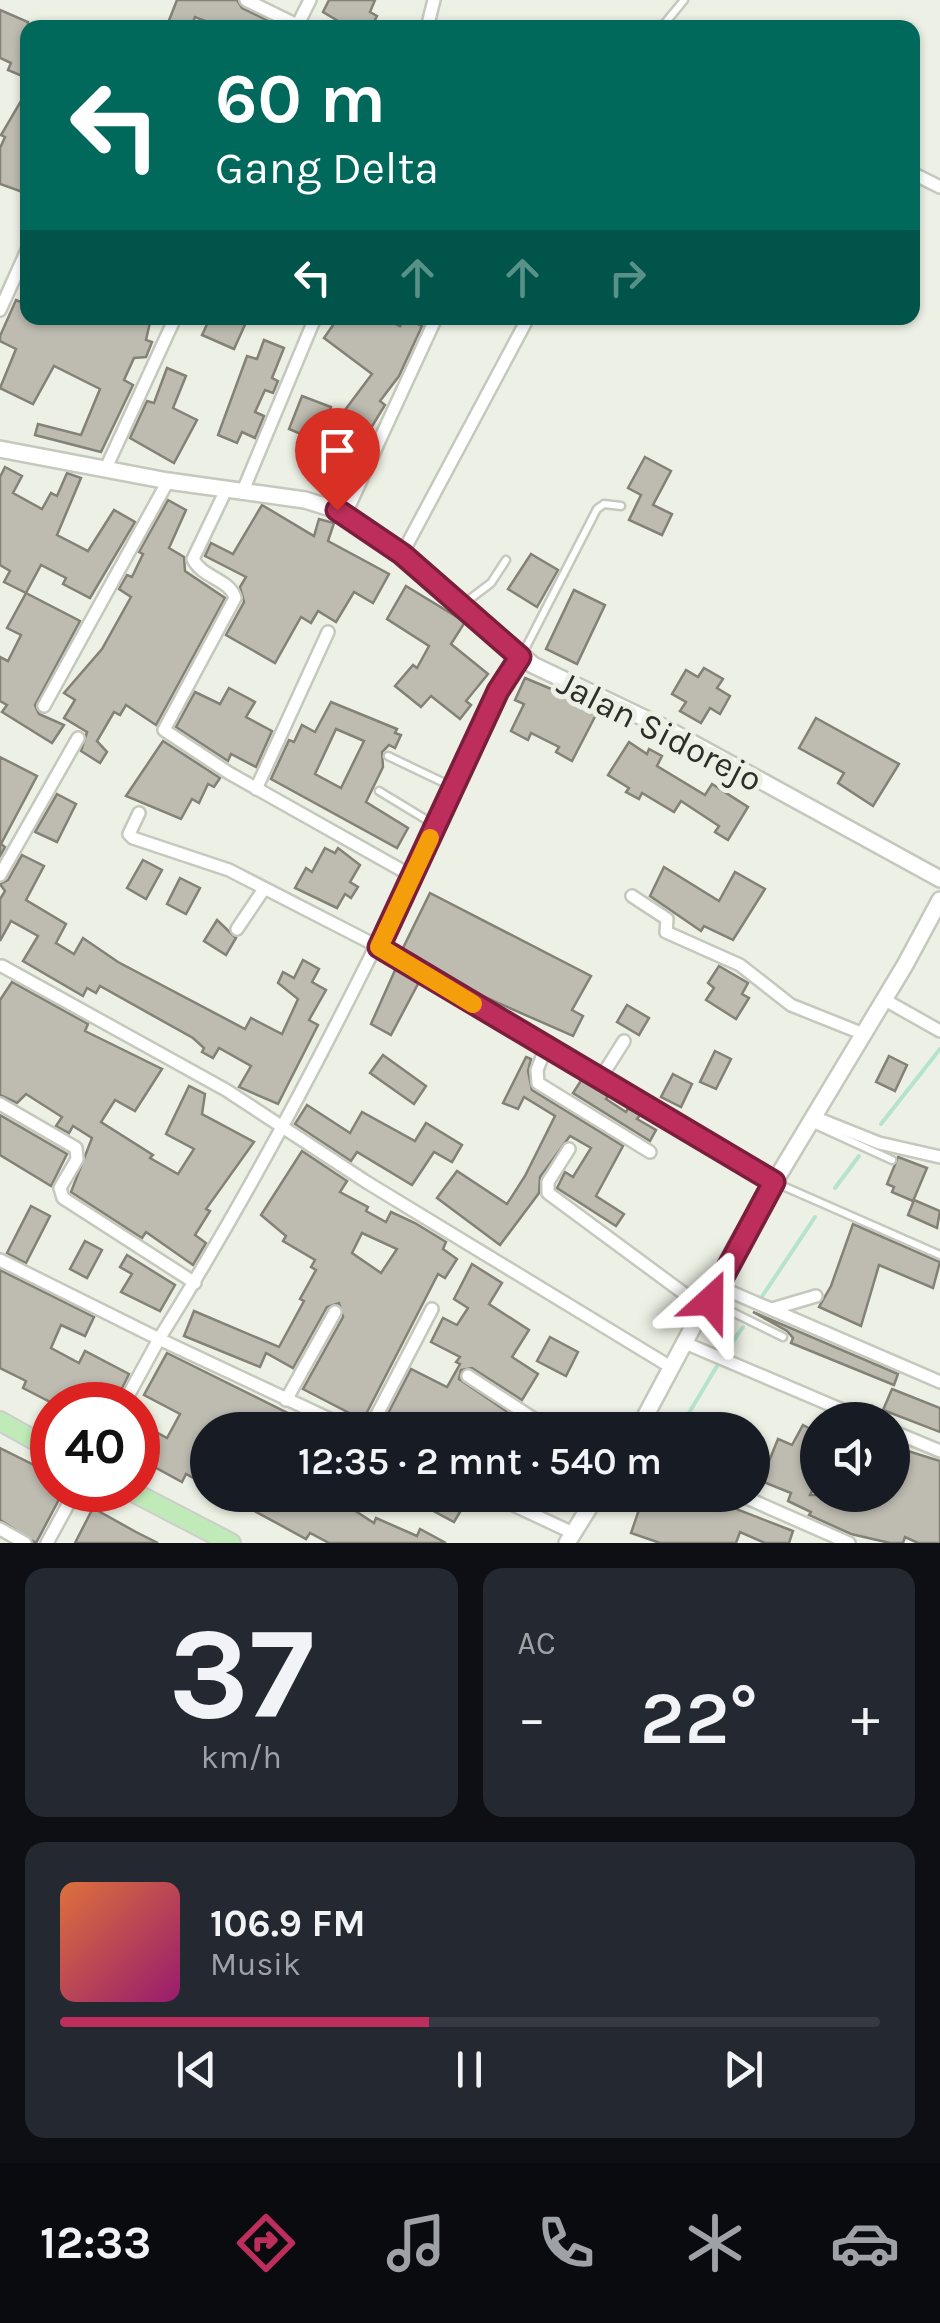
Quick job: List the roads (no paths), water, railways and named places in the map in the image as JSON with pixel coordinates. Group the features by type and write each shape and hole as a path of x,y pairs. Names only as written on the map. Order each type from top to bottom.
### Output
{"main road":[{"path":"0,1421 30,1438"},
{"path":"160,1506 231,1543"}],"street":[{"path":"246,0 284,20"},
{"path":"0,310 20,266"},
{"path":"106,468 172,325"},
{"path":"312,325 234,491 193,560 200,570 232,588 236,598 164,730 256,789 412,876"},
{"path":"344,515 433,325"},
{"path":"402,554 524,325"},
{"name":"Jalan Sidorejo","path":"0,449 168,481 304,500 344,515 402,554 520,657 664,728 940,879"},
{"path":"44,706 168,481"},
{"path":"256,789 328,632"},
{"path":"136,1382 284,1128 379,947 498,691 520,657"},
{"path":"0,875 78,738"},
{"path":"140,814 129,834 133,838 229,870 379,947 774,1182"},
{"path":"236,929 264,889"},
{"path":"632,896 667,919 666,932 740,965 791,1005 860,1033"},
{"path":"647,1412 774,1182 860,1033 885,1000 940,900"},
{"path":"2,966 226,1090 669,1366"},
{"path":"885,1000 940,1031"},
{"path":"600,1078 624,1040"},
{"path":"546,1047 537,1070 538,1084 650,1152"},
{"path":"0,1104 76,1148 77,1159 60,1188 62,1196 194,1282"},
{"path":"812,1120 879,1143 940,1157"},
{"path":"569,1149 548,1182 548,1193 710,1298 772,1309 940,1382"},
{"path":"0,1260 313,1412"},
{"path":"772,1309 816,1296"},
{"path":"378,1412 432,1309"},
{"path":"286,1400 335,1312"},
{"path":"685,1343 824,1402"},
{"path":"468,1376 523,1412"},
{"path":"910,1438 940,1450"},
{"path":"770,1508 849,1543"},
{"path":"47,1543 64,1512"},
{"path":"523,1512 570,1538 586,1512"},
{"path":"0,1529 26,1543"}],"lane":[{"path":"668,20 684,0"},
{"path":"520,657 597,509 604,504 621,506"},
{"path":"461,606 491,582 506,560"},
{"path":"388,756 454,788"},
{"path":"379,791 436,826"},
{"path":"812,1120 892,1160"},
{"path":"774,1182 940,1255"},
{"path":"710,1298 783,1337"}],"waterway":[{"path":"881,1124 940,1049"},
{"path":"835,1188 859,1156"},
{"path":"761,1298 815,1217"},
{"path":"731,1344 743,1327"},
{"path":"690,1412 717,1366"}]}
